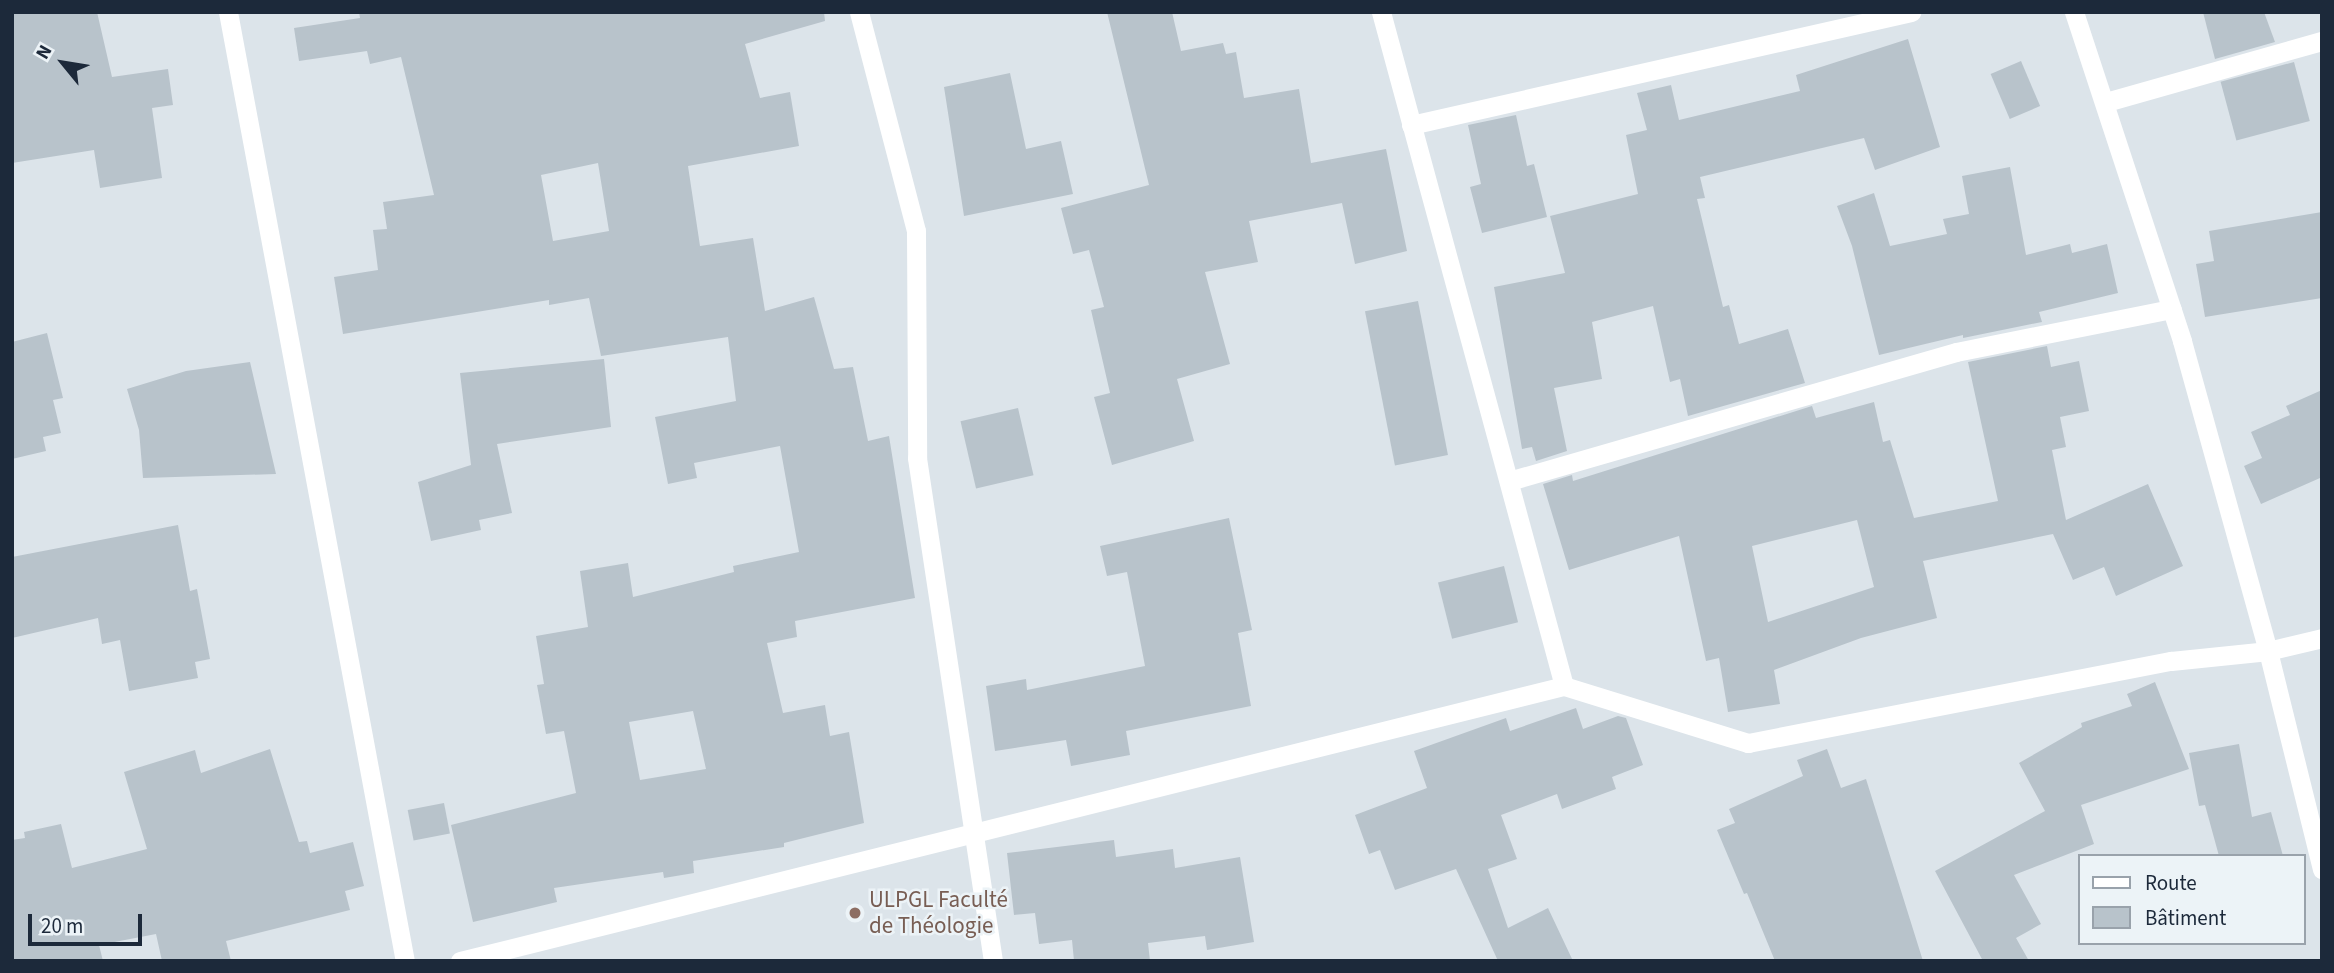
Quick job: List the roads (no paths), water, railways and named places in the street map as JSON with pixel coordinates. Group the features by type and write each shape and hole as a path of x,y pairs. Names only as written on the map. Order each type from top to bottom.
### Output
{"street":[{"path":"228,12 405,961"},
{"path":"859,12 916,230 917,458 993,961"},
{"path":"1381,12 1564,686"},
{"path":"1411,125 1911,12"},
{"path":"2074,12 2106,102 2172,309 2268,651 2322,869"},
{"path":"2106,102 2322,41"},
{"path":"1509,481 1956,352 2172,309"},
{"path":"460,961 973,830 1564,686 1748,743 2171,661 2268,651 2322,638"}],"place":[{"name":"ULPGL Faculté de Théologie","path":"855,913"}]}
